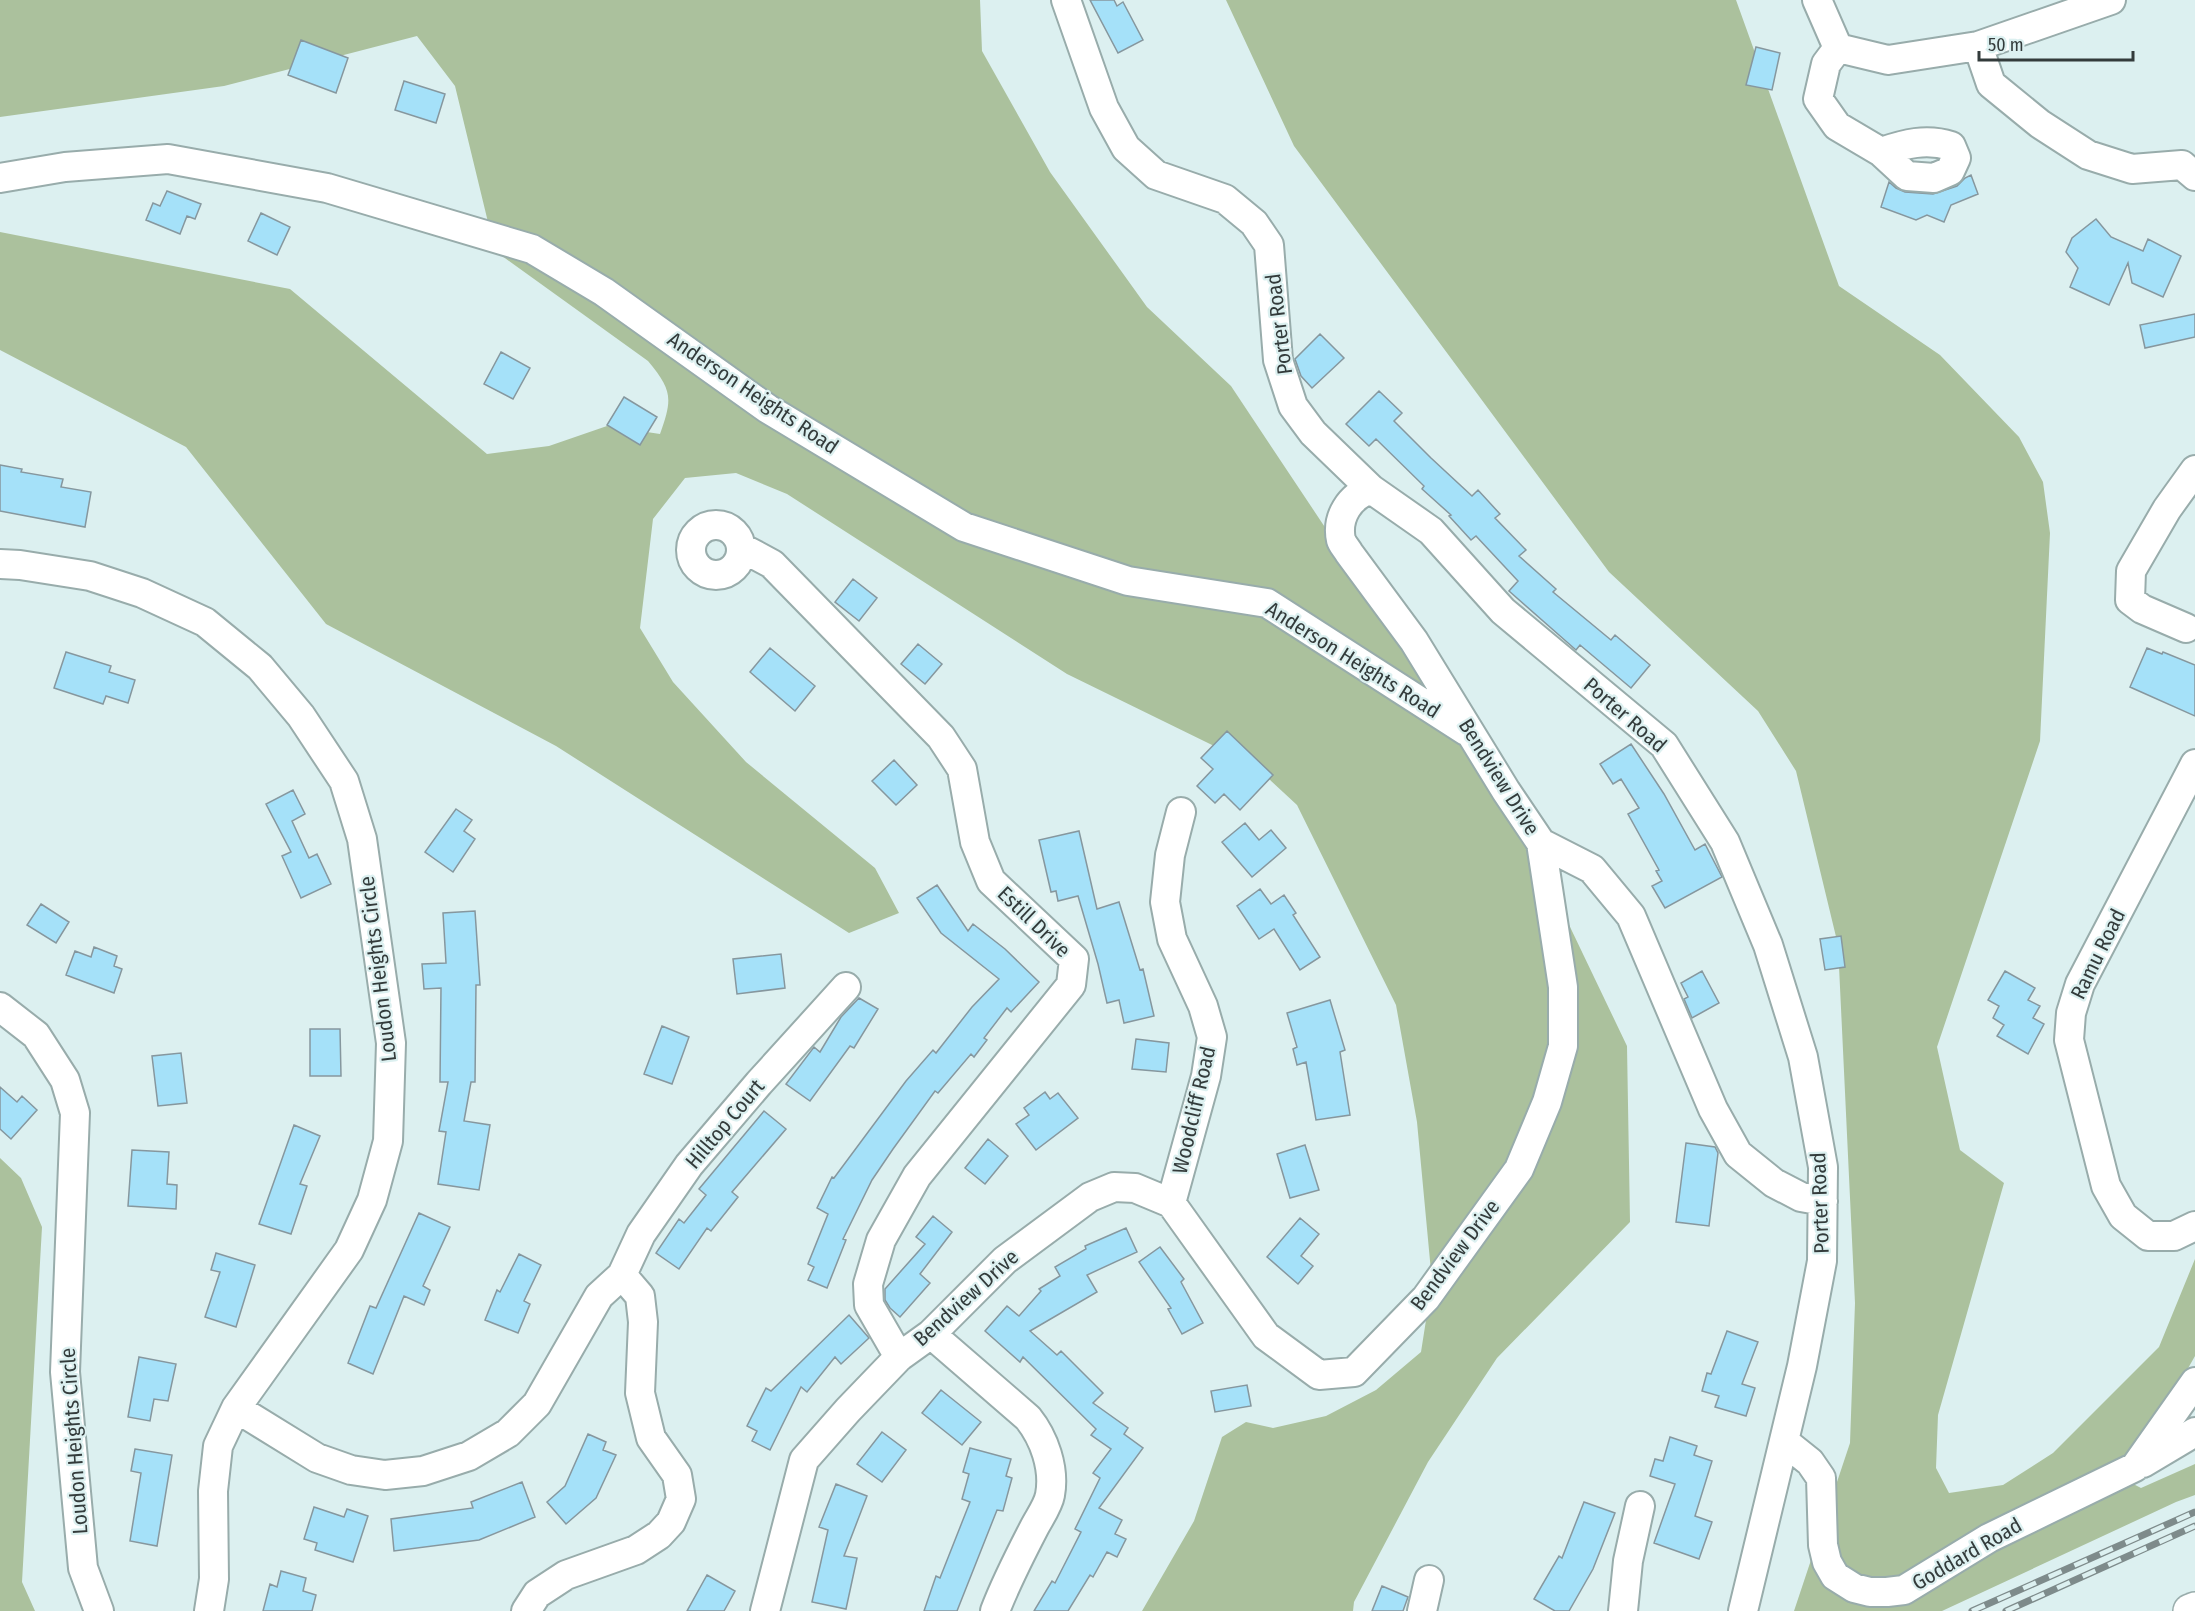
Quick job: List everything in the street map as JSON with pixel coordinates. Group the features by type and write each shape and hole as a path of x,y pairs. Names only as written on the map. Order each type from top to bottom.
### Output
{"main road":[{"path":"2190,1611 2195,1609"}],"street":[{"name":"Porter Road","path":"1066,0 1104,108 1126,148 1156,175 1225,199 1254,223 1269,245 1278,360 1293,406 1313,433 1371,489 1431,531 1503,610 1665,745 1725,842 1768,945 1803,1057 1823,1167 1822,1261 1785,1442 1743,1611"},
{"path":"1817,0 1838,48"},
{"path":"1838,48 1888,60 1978,46 2111,0"},
{"path":"1978,46 1991,84 2040,124 2088,155 2132,169 2182,165 2195,176"},
{"path":"1838,48 1826,64 1818,99 1838,126 1881,152"},
{"name":"Anderson Heights Road","path":"0,178 64,167 168,159 327,188 532,249 604,292 768,409 964,527 1128,581 1267,603 1473,736"},
{"path":"2186,628 2142,609 2130,600 2132,572 2167,509 2195,470"},
{"name":"Bendview Drive","path":"765,1611 804,1460 899,1357 931,1334 1005,1260 1090,1197 1114,1187 1135,1188 1171,1203 1266,1336 1319,1375 1354,1372 1426,1298 1519,1169 1547,1101 1563,1046 1563,987 1541,843 1506,791 1414,641 1341,540 1342,518 1349,502 1358,493 1371,489"},
{"name":"Estill Drive","path":"742,548 772,564 941,737 962,769 975,842 991,881 1074,959 1074,975 1071,984 917,1176 881,1240 868,1284 869,1305 899,1357"},
{"name":"Loudon Heights Circle","path":"0,564 90,576 142,592 205,622 260,667 301,716 344,781 362,839 391,1043 388,1141 372,1200 349,1250 236,1408 218,1446 213,1491 214,1579 209,1611"},
{"name":"Ramu Road","path":"2195,764 2080,984 2071,1013 2069,1041 2106,1186 2123,1216 2148,1236 2174,1236 2195,1226"},
{"name":"Woodcliff Road","path":"1171,1203 1206,1076 1212,1037 1203,1006 1172,939 1165,902 1170,855 1181,812"},
{"path":"1541,843 1592,869 1631,916 1713,1109 1738,1154 1774,1183 1802,1197 1823,1201"},
{"name":"Hilltop Court","path":"622,1275 641,1234 689,1165 846,987"},
{"name":"Loudon Heights Circle","path":"0,1007 36,1035 65,1080 75,1113 65,1372 83,1568 99,1611"},
{"path":"236,1408 317,1458 351,1470 385,1475 423,1471 468,1456 508,1433 537,1404 599,1296 622,1275 640,1296 643,1322 640,1393 651,1438 677,1475 681,1499 671,1522 659,1535 636,1550 566,1575 537,1594 526,1611"},
{"path":"931,1334 1028,1418 1039,1432 1047,1455 1051,1474 1050,1496 1003,1588 994,1611"},
{"name":"Goddard Road","path":"2135,1467 2195,1382"},
{"name":"Goddard Road","path":"1785,1442 1810,1462 1821,1478 1823,1545 1827,1562 1835,1576 1854,1588 1870,1592 1904,1590 1989,1538 2135,1467 2195,1432"},
{"path":"1623,1611 1628,1561 1640,1506"},
{"path":"1422,1611 1430,1580"}],"green space":[{"path":"0,0 980,0 982,51 1050,172 1147,307 1231,386 1517,816 1627,1046 1630,1222 1497,1358 1428,1462 1354,1602 1353,1611 1142,1611 1194,1521 1222,1437 1246,1422 1273,1428 1326,1416 1376,1390 1421,1352 1432,1282 1417,1122 1396,1005 1297,805 1255,766 1067,674 787,494 736,473 685,478 653,519 640,628 673,682 746,762 875,868 899,913 849,933 556,746 326,624 186,447 0,350 0,232 290,289 487,454 549,446 607,426 660,434 667,411 666,387 648,361 495,251 455,86 417,36 224,86 0,117"},
{"path":"1226,0 1736,0 1839,286 1940,355 2019,437 2043,482 2050,533 2040,741 1937,1047 1960,1150 2004,1183 1938,1415 1936,1468 1949,1493 2003,1485 2053,1453 2159,1347 2195,1259 2195,1356 2178,1386 2116,1475 2141,1488 2195,1464 2195,1495 1942,1611 1794,1611 1850,1443 1855,1303 1838,945 1796,771 1758,711 1609,572 1294,146"},
{"path":"0,1158 21,1178 42,1227 22,1582 35,1611 0,1611"}],"building":[{"path":"1090,0 1114,0 1117,6 1123,2 1143,40 1118,53"},
{"path":"301,40 348,58 336,93 288,75"},
{"path":"1756,47 1780,53 1772,90 1746,85"},
{"path":"404,81 445,94 436,123 395,110"},
{"path":"1971,175 1978,194 1951,205 1944,222 1927,215 1916,220 1881,207 1889,182 1905,192 1933,194 1957,186"},
{"path":"167,191 201,204 195,219 187,216 180,234 146,220 153,203 160,206"},
{"path":"261,213 290,227 277,255 248,241"},
{"path":"2096,219 2111,237 2143,251 2148,239 2181,256 2163,297 2132,283 2128,263 2109,305 2070,287 2078,268 2066,252 2072,238"},
{"path":"2195,314 2195,337 2145,348 2140,325"},
{"path":"1320,334 1344,358 1312,388 1301,376 1295,359"},
{"path":"501,352 530,368 513,399 484,384"},
{"path":"1379,391 1402,413 1394,421 1472,496 1478,490 1500,514 1495,518 1526,550 1519,556 1556,589 1553,592 1611,640 1615,635 1650,665 1631,688 1580,645 1576,650 1509,591 1518,581 1476,536 1471,540 1449,516 1451,515 1422,489 1424,486 1376,439 1369,446 1346,424"},
{"path":"624,397 657,417 640,445 607,425"},
{"path":"0,465 22,469 21,472 63,479 61,487 91,492 85,527 0,511"},
{"path":"853,579 877,598 859,621 835,602"},
{"path":"918,644 942,664 925,684 901,664"},
{"path":"770,648 815,686 795,711 750,672"},
{"path":"2147,648 2195,665 2195,716 2130,687"},
{"path":"66,652 111,666 109,672 135,680 128,703 106,696 103,704 54,688"},
{"path":"1227,731 1273,775 1240,810 1224,794 1215,803 1197,786 1213,769 1201,758"},
{"path":"1631,744 1664,794 1695,850 1705,844 1722,877 1665,908 1652,886 1662,881 1656,871 1659,870 1628,814 1639,808 1621,779 1613,784 1600,764"},
{"path":"894,760 917,785 896,805 872,781"},
{"path":"293,790 305,814 292,821 309,858 317,854 331,884 301,898 282,856 291,852 266,804"},
{"path":"456,809 472,820 464,831 475,839 453,872 425,852"},
{"path":"1245,823 1259,840 1271,830 1286,848 1252,877 1222,842"},
{"path":"1079,831 1097,909 1119,902 1140,970 1143,969 1154,1016 1124,1023 1119,1000 1107,1003 1078,896 1058,901 1056,891 1051,892 1039,840"},
{"path":"937,885 968,931 973,924 1005,949 1039,982 1011,1012 1007,1008 984,1038 987,1040 974,1057 971,1054 938,1093 935,1091 893,1149 872,1180 843,1239 846,1240 827,1288 808,1280 814,1267 808,1264 828,1214 817,1208 832,1177 834,1178 906,1081 933,1050 936,1053 972,1007 999,979 941,933 917,898"},
{"path":"1260,889 1271,904 1284,895 1296,913 1293,915 1320,957 1300,970 1274,929 1259,939 1237,906"},
{"path":"41,904 69,922 56,943 27,925"},
{"path":"475,911 480,985 476,985 475,1082 471,1082 464,1121 490,1125 479,1190 438,1184 446,1132 439,1131 448,1082 440,1082 441,988 424,989 422,964 446,963 443,913"},
{"path":"1841,936 1845,967 1825,970 1820,939"},
{"path":"94,947 117,956 114,966 122,969 114,993 66,975 75,951 91,957"},
{"path":"781,954 785,988 737,994 733,959"},
{"path":"1702,971 1719,1003 1692,1018 1684,999 1688,997 1681,983"},
{"path":"2005,971 2035,988 2028,1000 2040,1006 2033,1018 2044,1024 2028,1054 1997,1036 2004,1025 1993,1018 1999,1006 1988,1000"},
{"path":"859,998 878,1009 854,1048 850,1046 810,1101 786,1084 814,1047 820,1052 841,1017"},
{"path":"1330,1000 1345,1050 1340,1052 1350,1115 1316,1120 1306,1062 1297,1065 1293,1049 1297,1047 1287,1013"},
{"path":"662,1026 689,1037 672,1084 644,1074"},
{"path":"310,1029 340,1029 341,1076 310,1076"},
{"path":"1136,1039 1169,1043 1166,1072 1132,1069"},
{"path":"181,1053 187,1103 158,1106 152,1056"},
{"path":"0,1087 17,1102 22,1096 37,1110 11,1139 0,1129"},
{"path":"1045,1092 1050,1099 1058,1093 1078,1118 1036,1150 1016,1124 1029,1115 1024,1108"},
{"path":"764,1111 786,1129 732,1192 738,1197 711,1231 707,1228 679,1269 656,1253 679,1219 684,1223 706,1195 699,1189"},
{"path":"294,1125 320,1136 300,1184 307,1186 291,1234 259,1224"},
{"path":"988,1139 1008,1156 985,1184 965,1168"},
{"path":"1686,1143 1715,1147 1718,1153 1709,1226 1676,1222"},
{"path":"1305,1145 1319,1190 1290,1198 1277,1154"},
{"path":"132,1150 169,1152 167,1184 177,1185 176,1209 128,1206"},
{"path":"419,1213 450,1227 423,1286 430,1290 424,1305 404,1296 373,1374 348,1363 370,1306 376,1308"},
{"path":"933,1216 952,1232 920,1274 930,1283 900,1317 885,1300 885,1289 925,1244 916,1237"},
{"path":"1300,1218 1319,1234 1301,1256 1313,1266 1298,1284 1267,1257"},
{"path":"1126,1228 1137,1252 1087,1275 1097,1292 1030,1331 1057,1355 1061,1351 1103,1393 1093,1403 1128,1428 1124,1434 1143,1448 1099,1508 1122,1520 1115,1534 1126,1539 1117,1557 1107,1552 1093,1577 1090,1575 1068,1611 1034,1611 1052,1581 1055,1583 1081,1532 1075,1529 1100,1478 1093,1473 1111,1449 1091,1435 1096,1429 1023,1357 1020,1362 985,1331 1007,1306 1019,1316 1041,1291 1039,1289 1060,1276 1055,1267 1086,1249 1085,1246"},
{"path":"1160,1247 1184,1279 1181,1282 1203,1323 1182,1334 1168,1309 1171,1308 1139,1262"},
{"path":"216,1253 255,1265 236,1327 205,1317 220,1272 211,1270"},
{"path":"519,1254 541,1265 524,1301 530,1304 518,1333 485,1320 497,1290 500,1292"},
{"path":"849,1315 869,1338 841,1364 835,1357 807,1392 801,1387 770,1450 752,1441 757,1431 747,1426 766,1388 771,1391"},
{"path":"1727,1331 1758,1342 1742,1384 1755,1388 1746,1416 1715,1407 1719,1396 1702,1391 1707,1373 1711,1374"},
{"path":"139,1357 176,1364 168,1401 154,1399 150,1421 128,1417"},
{"path":"1247,1385 1251,1406 1215,1412 1211,1391"},
{"path":"941,1390 981,1422 962,1445 922,1413"},
{"path":"882,1432 906,1450 882,1482 857,1464"},
{"path":"588,1434 606,1442 603,1450 616,1455 596,1498 566,1524 547,1502 565,1486"},
{"path":"1670,1437 1697,1446 1694,1455 1712,1461 1695,1516 1712,1522 1699,1559 1654,1543 1675,1484 1650,1476 1655,1459 1663,1461"},
{"path":"970,1448 1011,1459 1006,1476 1012,1478 1003,1511 997,1510 957,1611 924,1611 936,1576 940,1578 970,1502 962,1499 969,1474 963,1472"},
{"path":"135,1449 172,1455 157,1546 130,1541 141,1473 131,1471"},
{"path":"522,1482 535,1517 479,1540 394,1551 391,1519 473,1508 471,1502"},
{"path":"836,1484 867,1496 844,1556 857,1558 846,1609 812,1602 828,1530 819,1527"},
{"path":"1584,1502 1615,1513 1593,1569 1569,1611 1555,1611 1534,1599 1559,1556 1562,1558"},
{"path":"314,1507 344,1517 347,1509 368,1516 353,1562 315,1550 317,1543 304,1539"},
{"path":"281,1571 306,1578 303,1591 316,1595 312,1611 263,1611 270,1584 277,1587"},
{"path":"707,1575 735,1591 724,1611 687,1611"},
{"path":"1382,1586 1408,1597 1403,1611 1372,1611"}],"railway":[{"path":"1972,1611 2195,1512"},
{"path":"2006,1611 2195,1526"}]}
